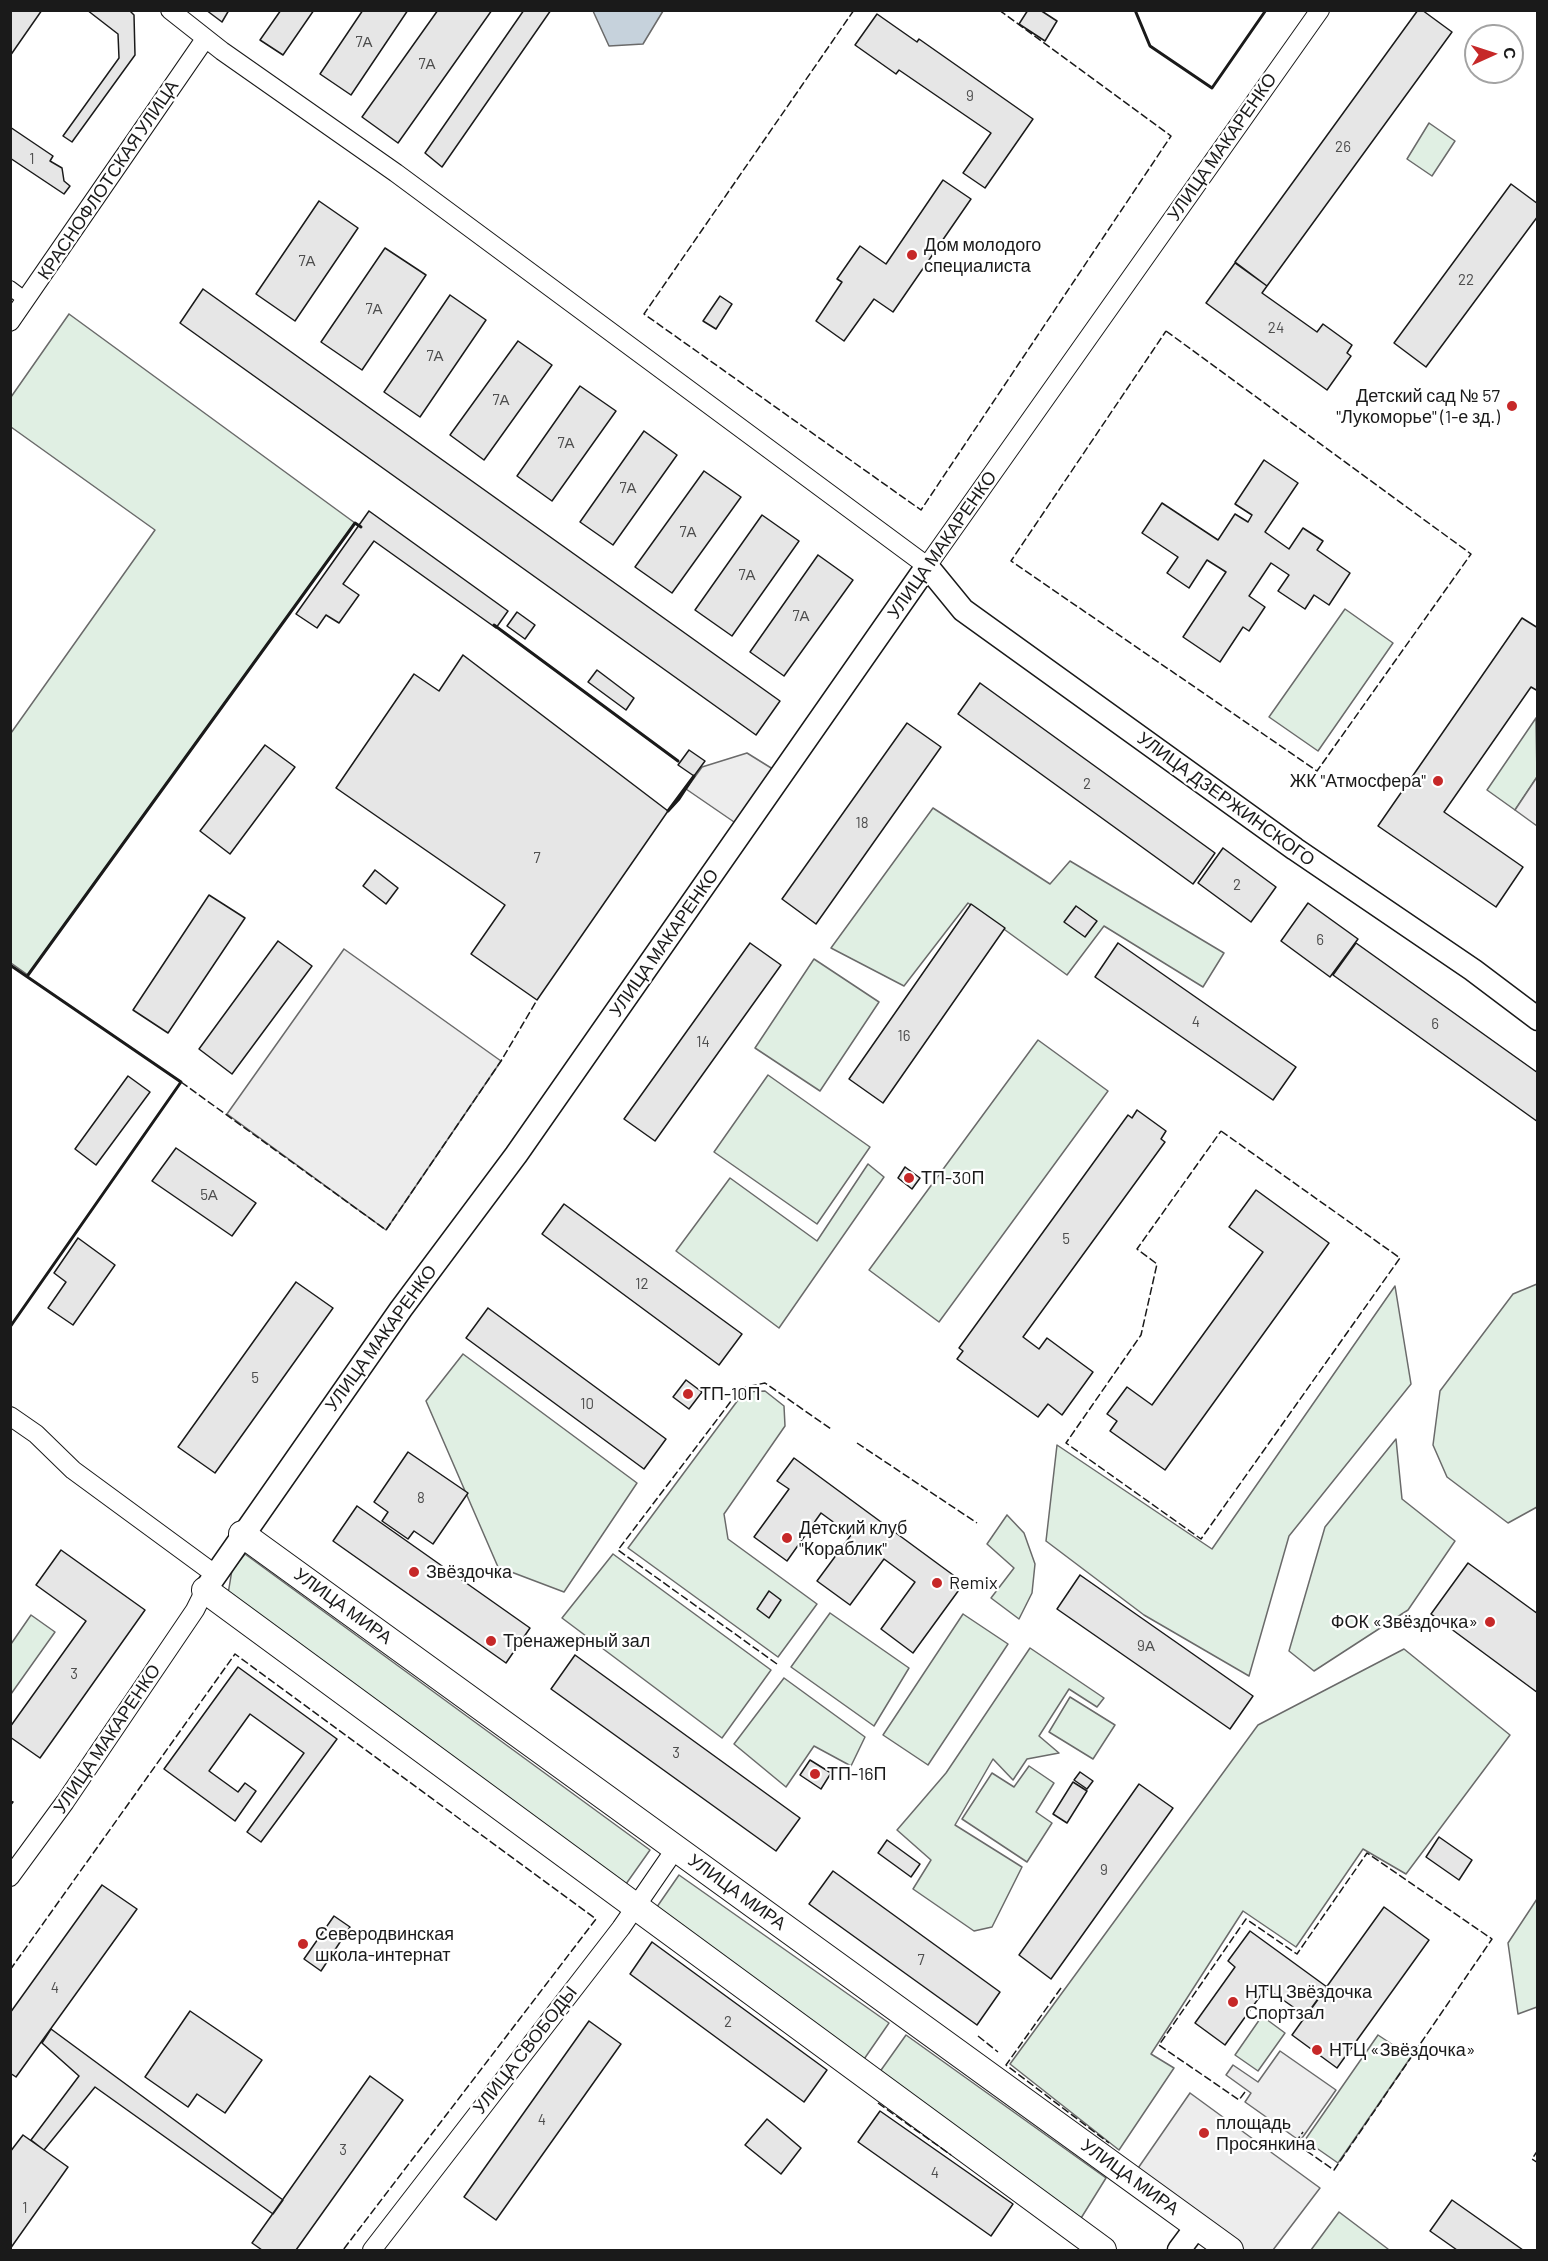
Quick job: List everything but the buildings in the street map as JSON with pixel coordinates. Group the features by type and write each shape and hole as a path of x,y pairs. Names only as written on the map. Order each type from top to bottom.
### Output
{"main road":[{"name":"УЛИЦА МИРА","path":"242,1534 1230,2250"},
{"path":"211,1582 635,1905 1103,2250"}],"street":[{"path":"170,10 205,39 396,172 927,567"},
{"name":"УЛИЦА МАКАРЕНКО","path":"10,1877 65,1802 195,1610 242,1534 400,1309 516,1155 1320,10"},
{"name":"КРАСНОФЛОТСКАЯ УЛИЦА","path":"10,322 205,39"},
{"path":"10,288 26,300"},
{"name":"УЛИЦА ДЗЕРЖИНСКОГО","path":"927,567 963,610 1295,849 1473,970 1538,1019"},
{"path":"10,1416 36,1434 73,1470 211,1582"},
{"name":"УЛИЦА СВОБОДЫ","path":"372,2250 621,1928 676,1848"},
{"path":"1179,2250 1197,2226"}],"green space":[{"path":"1429,123 1455,141 1432,176 1407,159"},
{"path":"69,314 355,523 28,975 11,963 11,733 155,530 11,427 11,397"},
{"path":"1345,609 1393,643 1318,751 1269,717"},
{"path":"1536,718 1537,777 1515,810 1487,790"},
{"path":"933,808 1050,884 1070,861 1224,953 1203,987 1104,926 1067,975 968,903 904,986 831,948"},
{"path":"814,959 879,1002 820,1091 755,1048"},
{"path":"1038,1040 1108,1091 939,1322 869,1270"},
{"path":"768,1075 870,1147 817,1224 714,1152"},
{"path":"868,1164 884,1177 779,1328 676,1251 730,1178 817,1241"},
{"path":"1537,1284 1537,1507 1508,1523 1447,1477 1433,1445 1440,1391 1513,1294"},
{"path":"1395,1286 1411,1384 1289,1536 1249,1676 1144,1615 1046,1541 1057,1445 1212,1549"},
{"path":"463,1354 637,1483 564,1592 498,1567 426,1401"},
{"path":"765,1391 784,1406 785,1426 724,1514 728,1539 817,1604 778,1657 628,1548 744,1392"},
{"path":"1396,1439 1402,1499 1455,1541 1408,1610 1314,1671 1289,1651 1325,1527"},
{"path":"1007,1515 1024,1533 1035,1564 1032,1593 1019,1619 991,1598 1014,1568 987,1544"},
{"path":"245,1554 650,1850 626,1884 228,1594 232,1570"},
{"path":"613,1554 771,1670 722,1738 562,1618"},
{"path":"830,1613 909,1668 874,1726 791,1667"},
{"path":"963,1614 1008,1644 928,1765 883,1735"},
{"path":"31,1615 55,1632 11,1694 11,1644"},
{"path":"1030,1648 1104,1698 1097,1707 1069,1689 1039,1736 1059,1753 1027,1759 1013,1780 993,1759 955,1825 1022,1867 992,1927 974,1931 913,1889 931,1860 897,1830 946,1773"},
{"path":"1404,1649 1510,1735 1406,1874 1363,1849 1296,1947 1243,1911 1151,2054 1174,2068 1119,2150 1010,2064 1258,1725"},
{"path":"784,1678 865,1737 851,1766 814,1746 786,1787 734,1744"},
{"path":"1070,1697 1115,1725 1093,1759 1049,1732"},
{"path":"1029,1766 1054,1783 1036,1812 1052,1823 1027,1862 962,1819 992,1773 1014,1787"},
{"path":"679,1875 889,2023 860,2065 650,1917"},
{"path":"1537,1899 1537,2007 1518,2014 1508,1943"},
{"path":"1262,2016 1285,2033 1258,2071 1235,2055"},
{"path":"906,2035 1106,2178 1078,2223 874,2080"},
{"path":"1378,2035 1411,2057 1338,2163 1305,2140"},
{"path":"1339,2212 1388,2249 1311,2250"}],"shaded area":[{"path":"593,11 663,11 643,44 609,46"},
{"path":"747,753 776,771 737,824 686,789 702,767"},
{"path":"1537,777 1537,826 1515,810"},
{"path":"344,949 501,1061 386,1230 227,1114"},
{"path":"1280,2051 1336,2090 1300,2141 1245,2102 1251,2093 1226,2075 1233,2065 1258,2082"},
{"name":"площадь Просянкина","path":"1190,2093 1320,2188 1273,2250 1240,2250 1134,2174"}],"fence":[{"path":"854,10 644,314 921,510 1171,136 999,10"},
{"path":"1166,331 1471,554 1317,771 1011,561 1166,331"},
{"path":"181,1082 386,1230 501,1061 537,1000"},
{"path":"1221,1131 1400,1258 1201,1539 1066,1443 1141,1335 1157,1264 1137,1249 1221,1131"},
{"path":"777,1664 618,1550 741,1388 765,1383 831,1429"},
{"path":"857,1443 977,1523"},
{"path":"10,1970 235,1654 596,1919 343,2250"},
{"path":"10,1801 13,1802 10,1806"},
{"path":"1245,2092 1239,2100 1159,2045 1246,1919 1297,1954 1367,1853 1492,1939 1334,2170 1295,2143 1303,2132"},
{"path":"1061,1988 1006,2065 1109,2143"},
{"path":"978,2036 998,2052"},
{"path":"878,2103 951,2155"},
{"path":"1538,2150 1532,2159 1538,2163"}],"wall":[{"path":"1135,10 1150,46 1212,88 1266,10"},
{"path":"28,975 355,523 361,527"},
{"path":"494,625 678,761"},
{"path":"694,776 679,799 668,811 694,776"},
{"path":"10,965 181,1082 10,1327"}],"place":[{"name":"Дом молодого специалиста","path":"912,255"},
{"name":"Детский сад № 57 \"Лукоморье\" (1-е зд.)","path":"1512,406"},
{"name":"ЖК \"Атмосфера\"","path":"1438,781"},
{"name":"ТП-30П","path":"909,1178"},
{"name":"ТП-10П","path":"688,1394"},
{"name":"Детский клуб \"Кораблик\"","path":"787,1538"},
{"name":"Звёздочка","path":"414,1572"},
{"name":"Remix","path":"937,1583"},
{"name":"ФОК «Звёздочка»","path":"1490,1622"},
{"name":"Тренажерный зал","path":"491,1641"},
{"name":"ТП-16П","path":"815,1774"},
{"name":"Северодвинская школа-интернат","path":"303,1944"},
{"name":"НТЦ Звёздочка Спортзал","path":"1233,2002"},
{"name":"НТЦ «Звёздочка»","path":"1317,2050"},
{"name":"площадь Просянкина","path":"1204,2133"}]}
